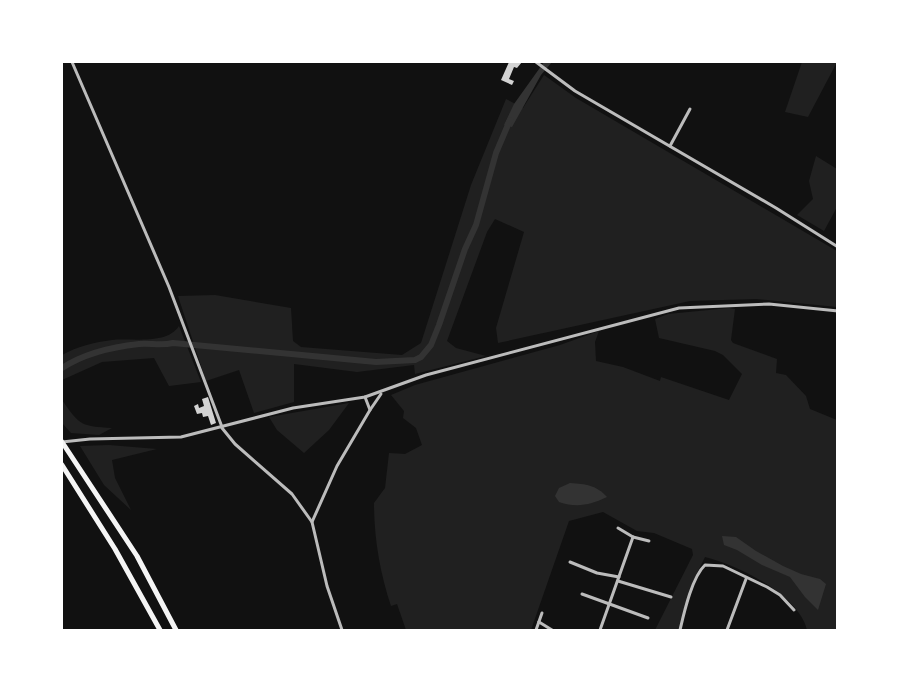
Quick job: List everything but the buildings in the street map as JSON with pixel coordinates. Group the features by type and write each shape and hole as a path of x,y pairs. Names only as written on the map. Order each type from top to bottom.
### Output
{"highway":[{"path":"62,442 137,556 176,630"},
{"path":"62,465 116,549 160,630"}],"street":[{"path":"72,62 169,287 222,428 235,444 292,494 312,522 327,586 342,630"},
{"path":"538,63 575,92 776,208 837,247"},
{"path":"670,146 690,109"},
{"path":"62,442 90,439 181,437 293,408 365,397 417,377 679,308 769,304 837,310"},
{"path":"312,522 337,466 382,392"},
{"path":"365,397 370,410"},
{"path":"618,528 633,537 649,541"},
{"path":"600,630 633,537"},
{"path":"570,562 671,597"},
{"path":"680,630 685,605 700,570 705,565 723,566 760,584 780,595 794,610"},
{"path":"728,630 746,579"},
{"path":"582,594 648,618"},
{"path":"536,630 542,613"},
{"path":"539,622 552,630"}],"shaded area":[{"path":"544,62 552,62 541,75 512,127 504,125 514,104"},
{"path":"802,62 837,62 808,117 785,112"},
{"path":"544,75 576,98 837,251 837,307 756,299 690,301 498,343 496,328 524,232 495,219 487,232 447,341 456,348 486,356 415,374 414,365 357,372 294,364 294,402 254,413 239,370 206,381 178,296 215,295 291,308 293,341 301,347 402,355 421,343 471,185 506,99 523,108"},
{"path":"816,156 837,169 837,207 824,231 797,215 813,199 809,181"},
{"path":"735,309 731,340 733,343 777,359 776,373 786,375 806,396 810,409 837,420 837,630 807,630 802,617 792,605 765,583 734,567 705,557 697,573 679,630 655,630 693,555 692,549 654,533 637,531 603,512 569,521 531,630 406,630 397,604 391,606 384,581 376,542 374,503 385,488 389,453 405,454 422,445 416,428 403,418 404,411 391,395 415,385 560,345 599,331 595,342 596,361 623,367 660,381 661,377 729,400 742,374 723,355 715,351 659,338 655,319 668,314"},
{"path":"179,326 201,382 169,386 154,358 102,362 62,380 62,355 67,352 106,341 158,338 173,332"},
{"path":"62,400 82,423 112,428 99,435 71,433 62,423"},
{"path":"349,403 329,430 304,453 277,430 269,417"},
{"path":"109,445 157,449 112,460 115,478 131,510 104,485 80,446"},
{"path":"570,483 590,486 607,497 583,505 559,502 555,496 559,488"},
{"path":"722,536 736,537 783,566 820,579 826,584 818,610 790,577 724,545"}],"waterway":[{"path":"62,368 80,358 118,347 173,343 376,362 415,360 421,357 431,345 439,325 465,249 476,225 496,153 510,120"}]}
